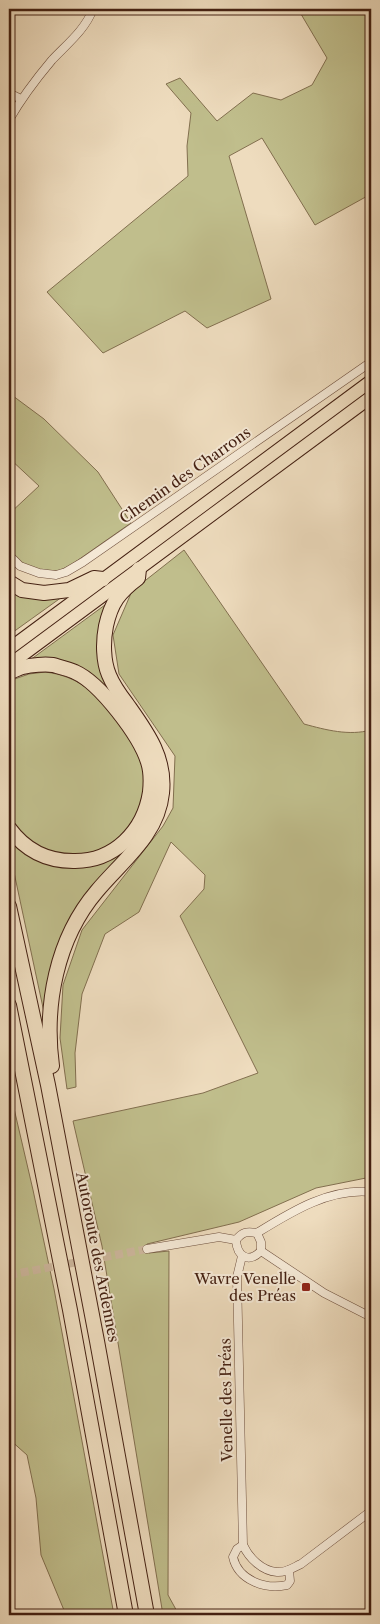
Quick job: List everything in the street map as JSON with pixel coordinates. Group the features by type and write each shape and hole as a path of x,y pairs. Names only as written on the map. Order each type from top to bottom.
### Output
{"highway":[{"path":"9,649 371,381"},
{"path":"9,665 371,397"},
{"path":"48,1086 53,1074 49,1042 52,996 57,971 67,941 79,916 96,892 141,842 154,823 162,801 162,766 155,747 147,732 118,693 109,675 105,658 104,635 109,613 122,590 138,578 139,569"},
{"path":"9,582 22,590 44,593 69,590 94,578 103,579"},
{"path":"9,672 23,667 52,665 76,672 96,686 139,741 149,763 151,782 148,805 138,827 123,844 104,856 82,861 60,861 37,853 19,842 9,828"},
{"name":"Autoroute des Ardennes","path":"9,906 48,1086 147,1615"},
{"path":"9,1004 68,1300 126,1615"},
{"path":"9,1042 22,1106 34,1127"}],"street":[{"path":"9,120 21,99 84,26 93,9"},
{"path":"9,93 21,99"},
{"name":"Chemin des Charrons","path":"9,555 20,566 39,573 56,575 66,572 91,557 371,362"},
{"path":"236,1240 248,1231 257,1233 281,1218 321,1199 340,1193 371,1192"},
{"path":"236,1240 237,1250 242,1256 256,1256 261,1251 261,1242 257,1233"},
{"path":"147,1249 219,1237 236,1240"},
{"path":"261,1251 324,1293 371,1317"},
{"name":"Venelle des Préas","path":"242,1256 238,1277 244,1545 237,1550 233,1557 235,1566 252,1581 262,1585 277,1588 287,1585 290,1581 289,1570 301,1564 371,1511"},
{"path":"244,1545 247,1554 258,1565 277,1572 289,1570"}],"shaded area":[{"path":"298,9 371,9 371,194 315,225 262,138 229,156 271,299 207,328 185,311 103,353 47,292 188,176 187,146 191,113 166,84 180,78 217,121 253,93 281,100 312,85 327,58"},
{"path":"9,393 44,419 98,472 131,523 71,565 59,571 39,570 22,563 9,550 9,514 39,486 9,458"},
{"path":"184,550 304,724 346,732 371,730 371,1177 316,1188 239,1222 147,1244 149,1253 169,1251 168,1595 179,1615 163,1615 102,1246 73,1121 203,1093 258,1073 180,916 204,889 205,875 171,842 139,912 105,934 82,994 75,1053 76,1087 67,1089 60,1038 63,985 82,930 163,826 173,808 175,756 119,674 113,635 132,591"},
{"path":"9,590 62,597 9,635"},
{"path":"109,602 103,622 117,698 93,680 26,663"},
{"path":"45,672 67,677 93,693 108,709 130,740 140,757 143,768 144,787 136,819 111,844 90,853 67,855 44,849 23,835 9,816 9,681 29,674"},
{"path":"9,836 50,863 129,844 132,847 88,898 45,1017 9,849"},
{"path":"9,1087 54,1289 114,1615 66,1615 41,1555 36,1498 27,1455 9,1439"}],"tunnel":[{"path":"9,1275 147,1249"}],"place":[{"name":"Wavre Venelle des Préas","path":"306,1287"}]}
